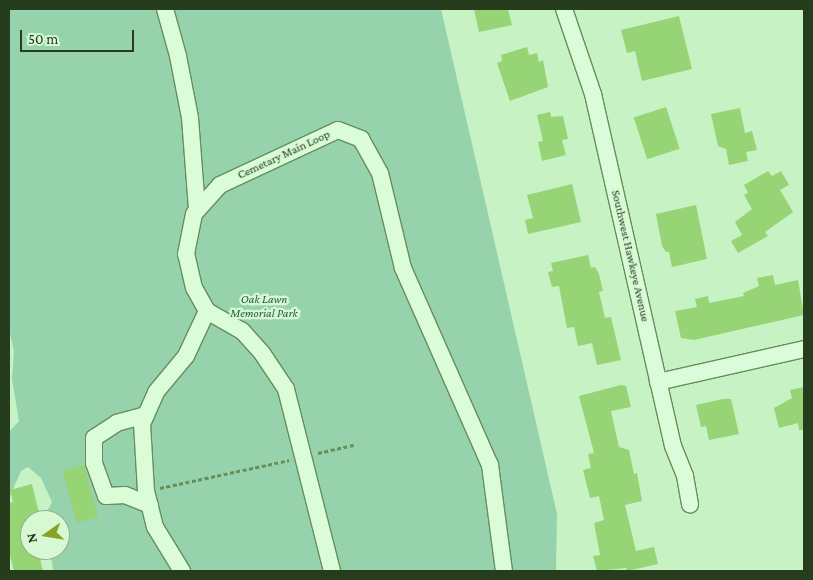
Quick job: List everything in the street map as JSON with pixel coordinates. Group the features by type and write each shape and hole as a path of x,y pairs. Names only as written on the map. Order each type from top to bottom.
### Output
{"street":[{"path":"165,9 178,56 190,118 197,210"},
{"name":"Southwest Hawkeye Avenue","path":"564,9 593,94 658,382 690,505"},
{"name":"Cemetary Main Loop","path":"207,311 194,288 186,254 197,210 220,185 338,130 361,139 380,173 403,268 490,465 504,571"},
{"path":"182,571 155,527 148,498 142,456 142,424 156,392 186,356 207,311 242,331 262,353 286,389 332,571"},
{"path":"658,382 804,349"},
{"path":"146,415 117,423 94,438 94,463 106,496 125,495 148,498"}],"path":[{"path":"148,498 304,456 354,445"}],"green space":[{"name":"Oak Lawn Memorial Park","path":"9,9 441,9 557,514 556,571 53,571 51,560 70,560 70,510 48,510 52,502 41,478 28,467 21,471 9,498 9,432 19,421 12,379 14,351 9,329"}],"building":[{"path":"474,9 508,9 512,25 479,32"},
{"path":"679,16 692,69 642,81 635,51 627,53 621,30"},
{"path":"527,47 529,55 537,53 539,62 543,60 548,87 510,101 497,63 502,61 501,55"},
{"path":"666,107 680,149 647,159 634,118"},
{"path":"740,108 745,133 752,131 757,150 746,152 748,161 729,165 726,149 718,146 711,114"},
{"path":"550,112 551,117 563,116 568,139 562,140 566,155 542,161 538,142 543,141 537,115"},
{"path":"768,171 772,176 781,171 789,185 780,190 793,212 765,232 768,236 738,253 731,241 742,235 735,222 752,209 744,195 748,193 744,185"},
{"path":"572,184 581,222 528,234 525,220 533,218 527,195"},
{"path":"696,205 707,259 672,267 669,252 666,252 662,246 656,214"},
{"path":"588,255 591,268 595,267 599,274 603,291 599,292 605,318 611,317 621,360 597,365 592,343 578,346 574,327 567,328 559,286 552,287 548,272 553,271 551,263"},
{"path":"773,275 775,285 798,280 804,315 694,340 681,338 675,311 697,307 695,299 708,296 709,303 744,296 743,293 759,286 757,278"},
{"path":"621,385 626,386 631,407 611,411 619,447 629,450 634,474 637,473 642,501 625,505 636,551 654,547 658,564 627,571 626,568 597,571 593,556 600,555 594,523 604,520 599,496 590,498 583,470 591,468 588,454 594,453 579,396"},
{"path":"804,387 804,430 799,430 798,423 779,428 774,408 792,398 790,390"},
{"path":"731,399 739,434 709,440 706,426 701,427 696,405"},
{"path":"84,465 98,517 77,523 63,471"},
{"path":"32,484 38,510 20,510 20,560 40,560 43,571 14,571 9,551 9,503 13,502 10,490"}]}
